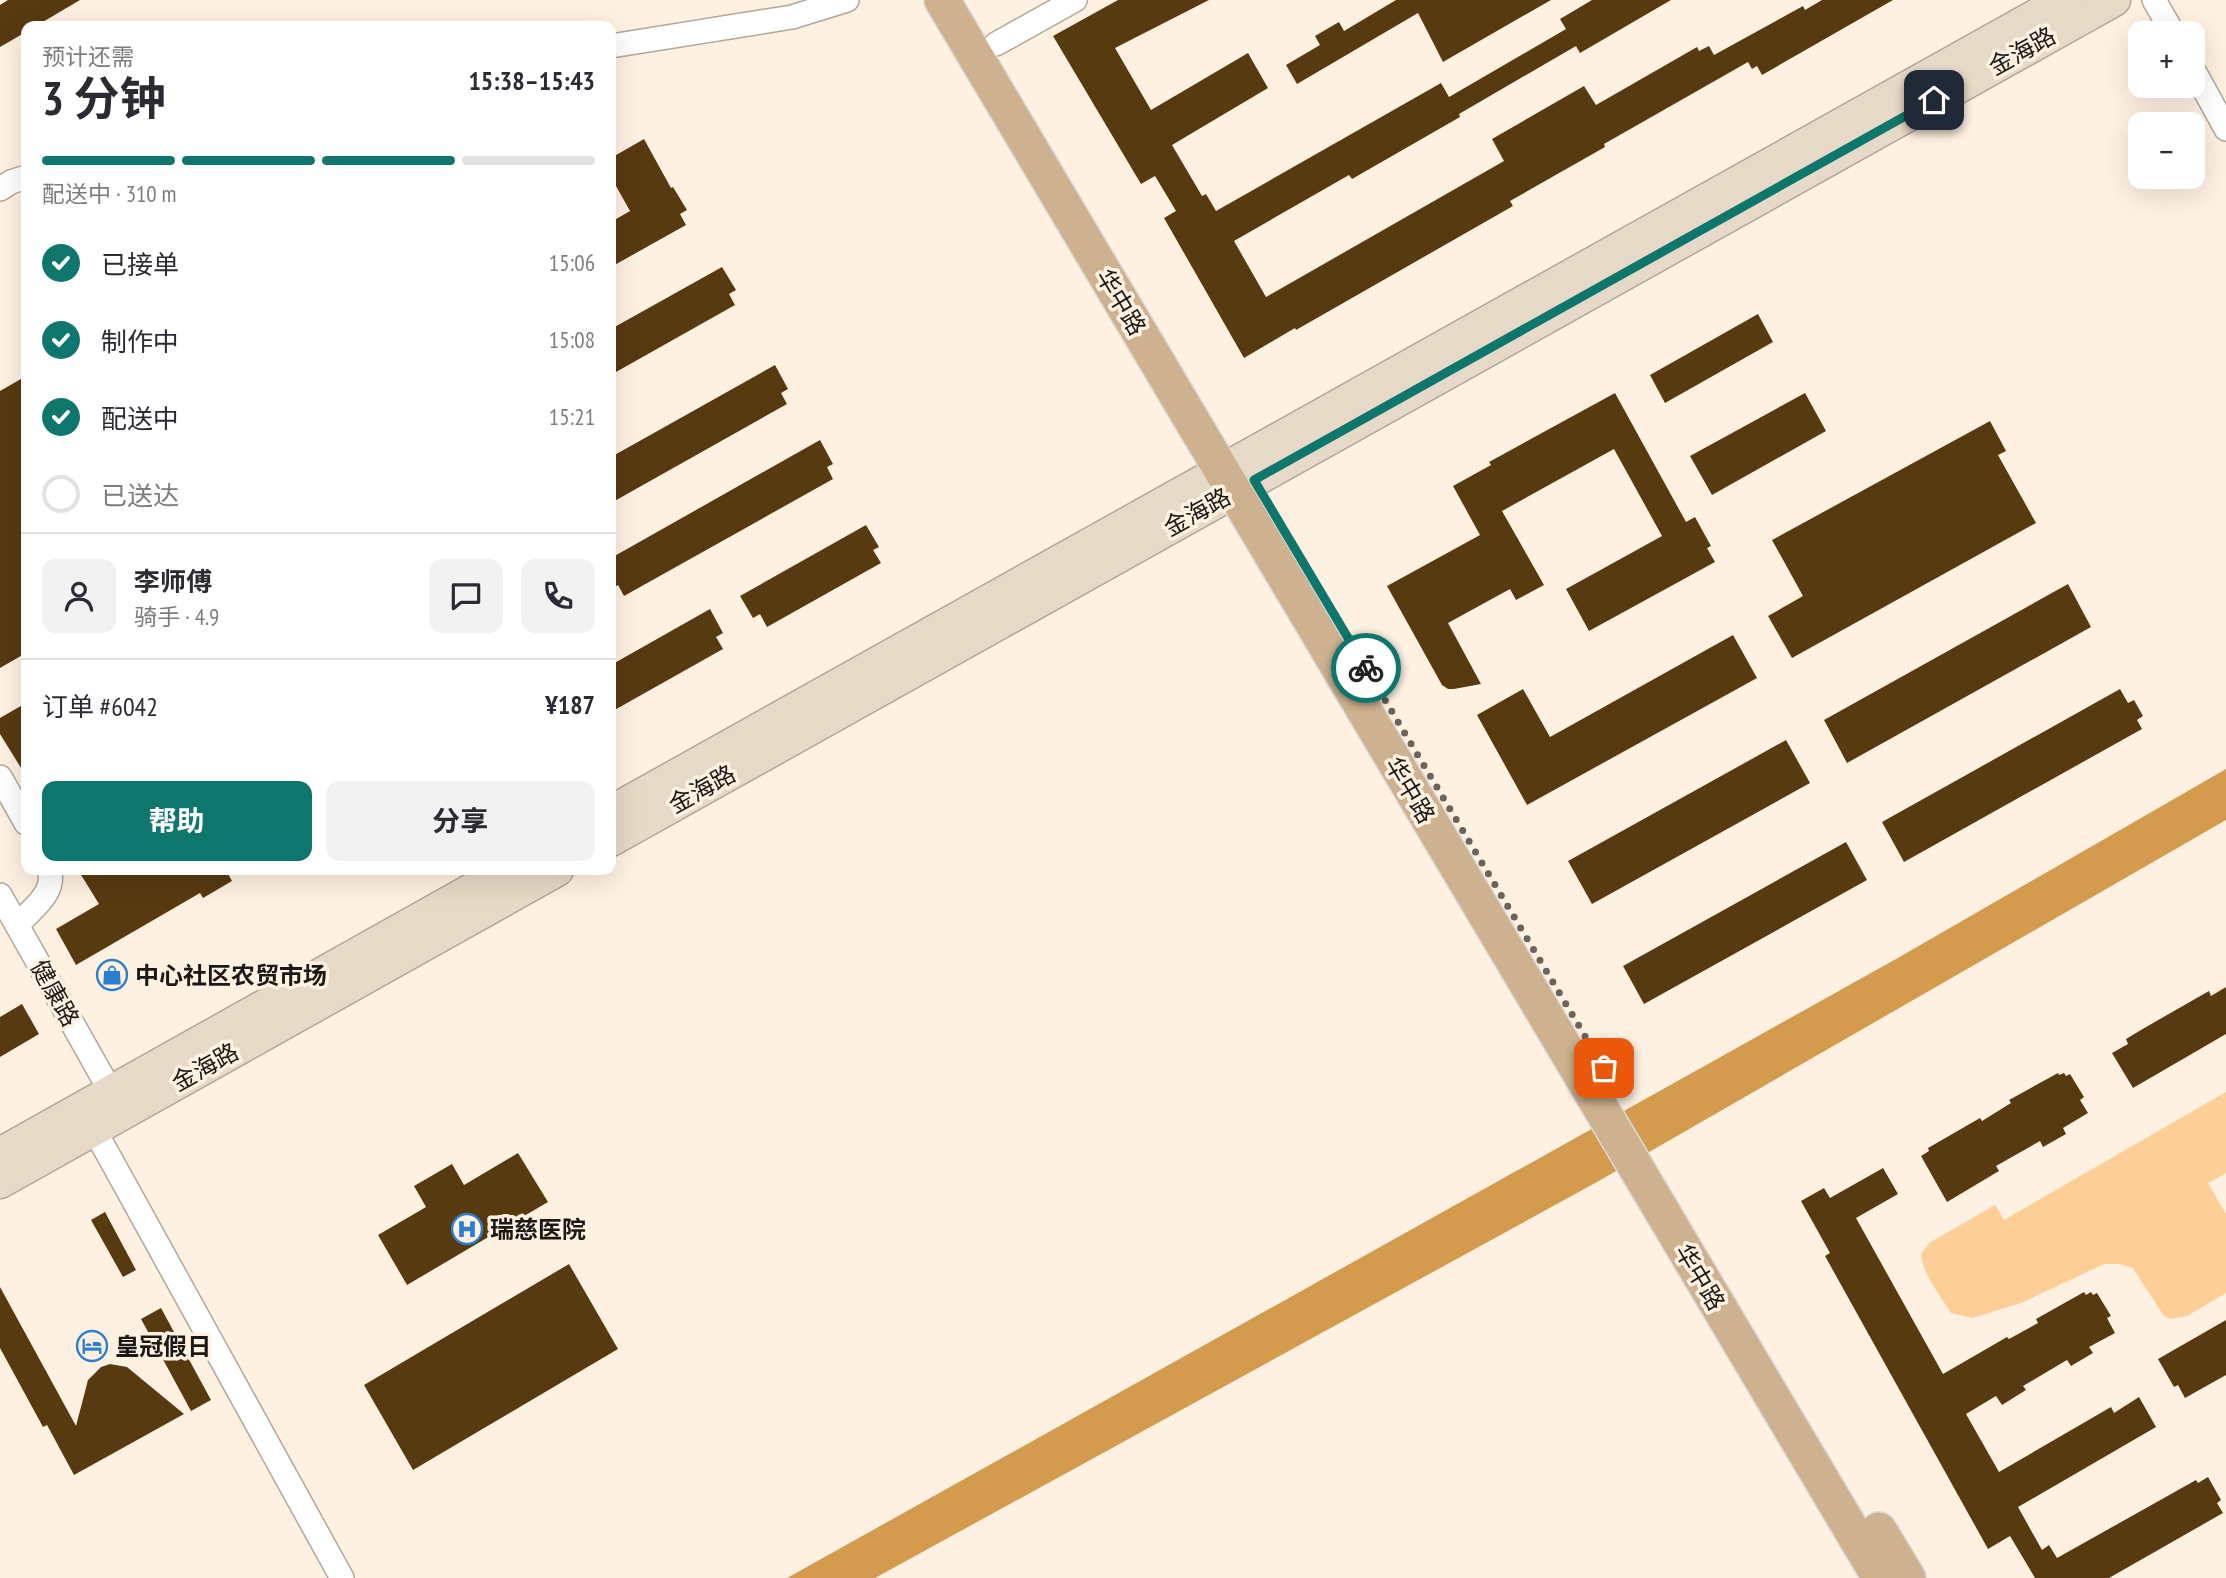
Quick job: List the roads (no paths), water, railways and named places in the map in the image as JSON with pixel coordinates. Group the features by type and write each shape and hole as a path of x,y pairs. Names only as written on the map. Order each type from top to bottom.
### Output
{"main road":[{"name":"华中路","path":"942,0 1238,475 1908,1578"},
{"name":"华中路","path":"970,0 1238,475 1880,1578"},
{"name":"金海路","path":"616,837 1238,475 2064,0"},
{"name":"金海路","path":"616,809 2114,0"},
{"name":"金海路","path":"0,1154 498,875"},
{"name":"金海路","path":"0,1182 548,875"}],"street":[{"path":"616,45 792,17 847,0"},
{"path":"996,44 1075,0"},
{"path":"2154,0 2166,21"},
{"path":"2205,91 2226,129"},
{"path":"0,189 21,179"},
{"path":"0,777 21,814"},
{"path":"17,925 46,895 51,875"},
{"name":"健康路","path":"0,895 111,1092"},
{"path":"94,1129 342,1578"}],"place":[{"name":"中心社区农贸市场","path":"112,975"},
{"name":"瑞慈医院","path":"467,1229"},
{"name":"皇冠假日","path":"92,1346"}]}
